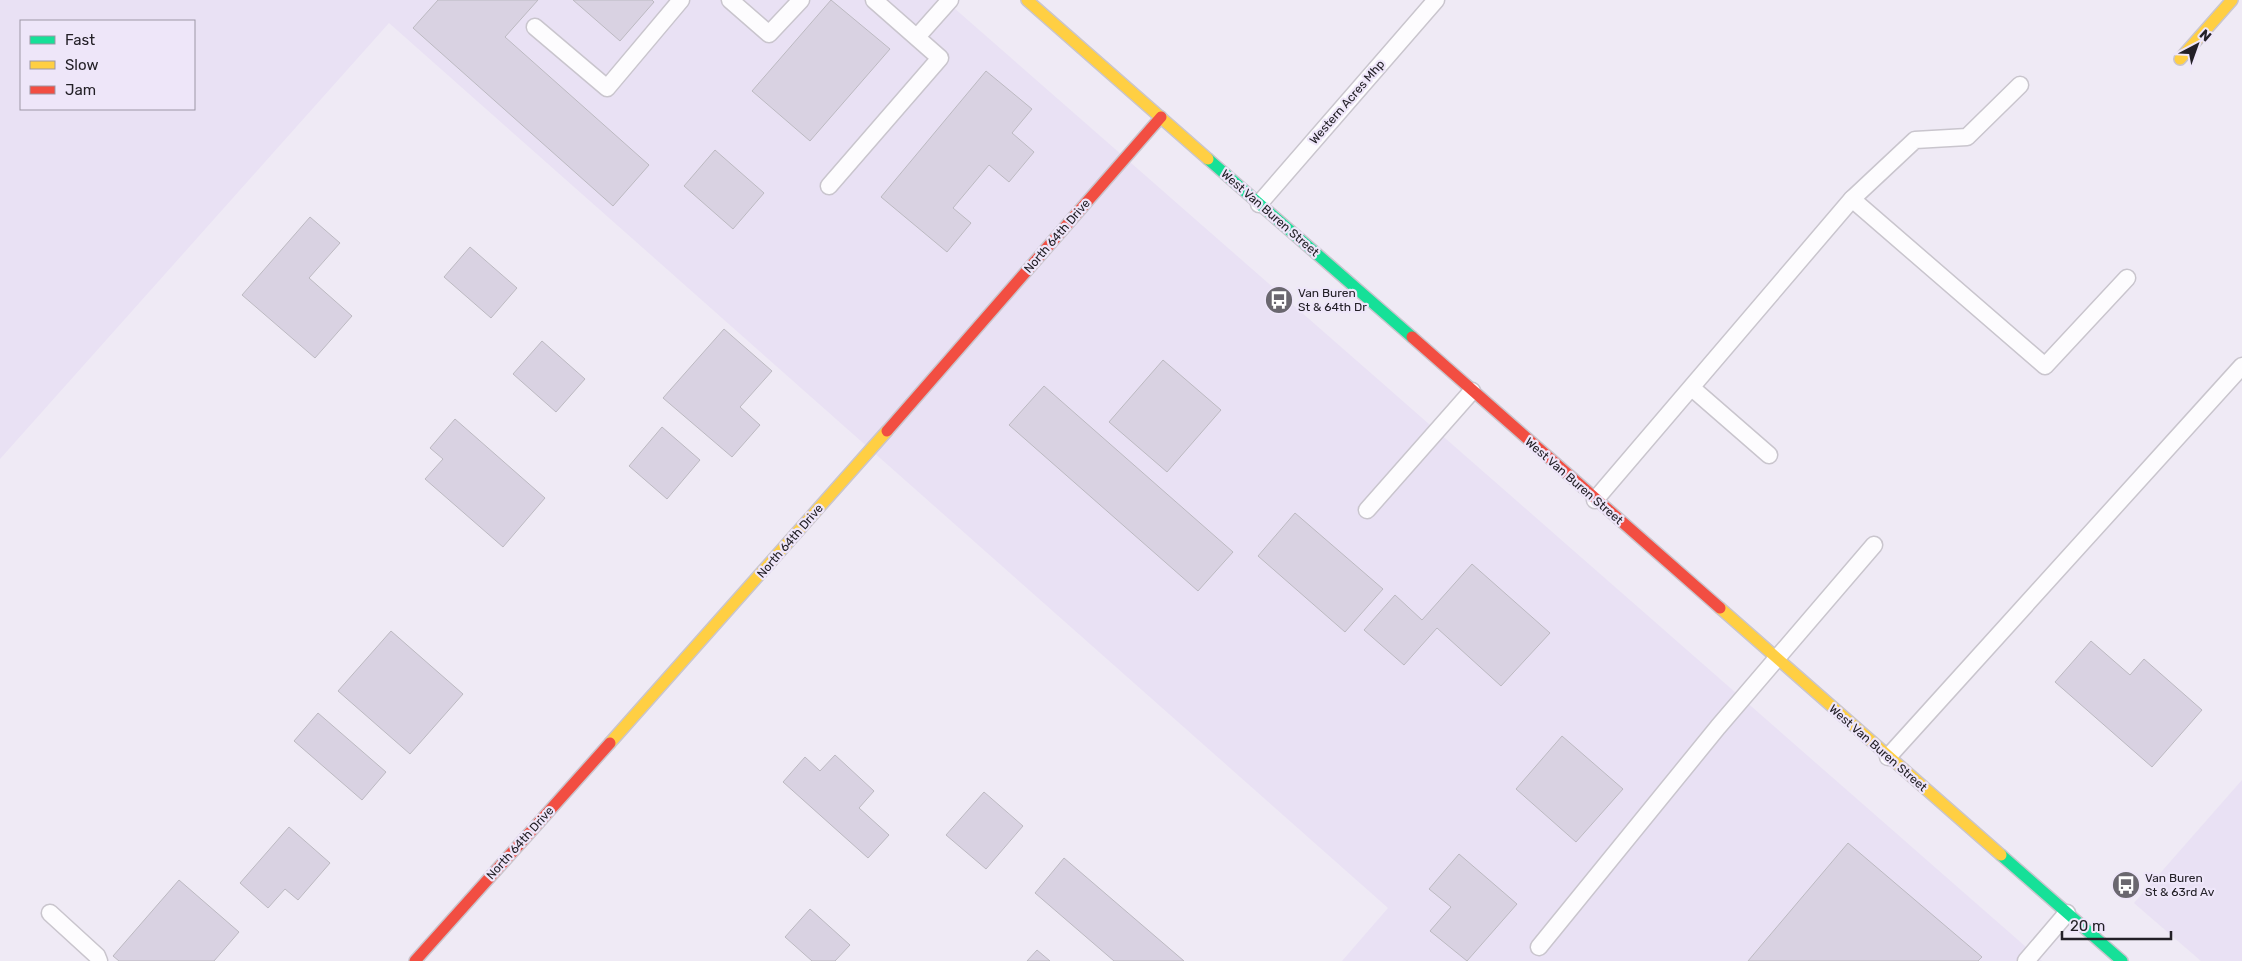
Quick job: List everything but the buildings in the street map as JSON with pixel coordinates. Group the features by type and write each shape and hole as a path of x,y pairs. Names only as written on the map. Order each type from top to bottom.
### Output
{"main road":[{"name":"West Van Buren Street","path":"1027,0 2122,961"},
{"path":"2180,59 2232,0"},
{"name":"North 64th Drive","path":"415,961 739,599 1161,117"}],"lane":[{"path":"535,27 607,88 681,0"},
{"path":"730,0 769,34 801,0"},
{"path":"829,186 940,58 874,0"},
{"path":"917,37 950,0"},
{"name":"Western Acres Mhp","path":"1259,204 1436,0"},
{"path":"1595,500 1852,199 1915,140 1967,136 2020,85"},
{"path":"1852,199 2045,366 2127,278"},
{"path":"1888,757 2242,366"},
{"path":"1692,388 1769,455"},
{"path":"1367,510 1472,391"},
{"path":"1539,947 1718,727 1874,546"},
{"path":"2026,961 2067,913"},
{"path":"50,914 97,956 99,961"}],"shaded area":[{"path":"0,0 945,0 2042,961 1342,961 1388,908 389,23 0,459"},
{"path":"2242,780 2242,961 2201,961 2134,903"}],"traffic: fast":[{"path":"1208,159 1412,337"},
{"path":"2001,855 2122,961"}],"traffic: slow":[{"path":"1027,0 1208,159"},
{"path":"2180,59 2232,0"},
{"path":"610,743 887,431"},
{"path":"1720,608 2001,855"}],"traffic: jam":[{"path":"887,431 1161,117"},
{"path":"1412,337 1720,608"},
{"path":"415,961 610,743"}],"place":[{"name":"Van Buren St & 64th Dr","path":"1279,300"},
{"name":"Van Buren St & 63rd Av","path":"2126,885"}]}
